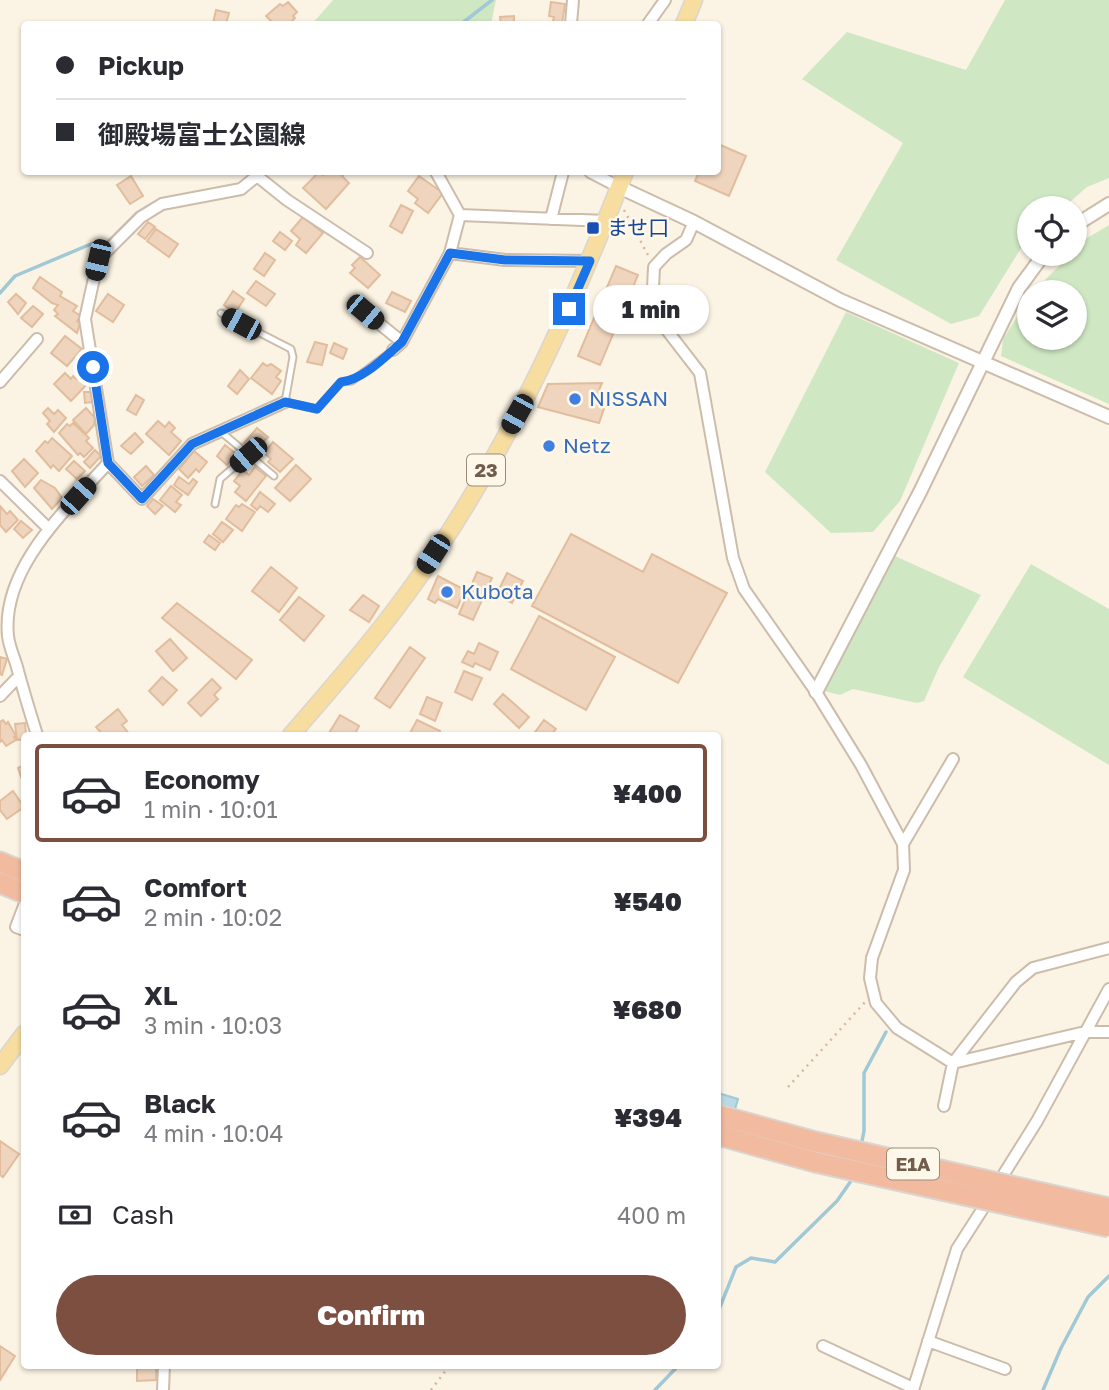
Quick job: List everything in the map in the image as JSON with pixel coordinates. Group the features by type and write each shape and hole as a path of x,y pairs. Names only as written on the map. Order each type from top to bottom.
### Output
{"highway":[{"path":"0,862 21,871"},
{"path":"0,883 21,892"},
{"name":"E1A","path":"721,1116 829,1145 1109,1208"},
{"name":"E1A","path":"721,1136 815,1162 1109,1227"}],"main road":[{"path":"685,21 694,0"},
{"name":"23","path":"294,732 346,672 407,593 459,514 528,395 559,333 620,184"},
{"path":"0,1066 21,1038"}],"street":[{"path":"571,21 573,0"},
{"path":"650,21 665,0"},
{"path":"262,175 241,189 162,204 141,217 98,260 85,318 108,463 142,499 192,444 285,402"},
{"path":"264,175 287,200 367,253"},
{"path":"365,312 398,346 450,253 460,215 438,175"},
{"path":"551,219 562,175"},
{"path":"598,175 620,184 841,300 984,360 1109,417"},
{"path":"1087,218 1109,204"},
{"path":"460,215 606,221"},
{"path":"694,222 685,240 654,267 653,289 657,311 666,329 699,373 704,388 733,558 744,589 816,692 861,765 903,844 904,870 872,958 870,978 876,1003 897,1028 953,1063 1085,1032 1109,1032"},
{"path":"450,253 505,260 590,261"},
{"path":"816,692 920,492 1019,288 1035,266"},
{"path":"0,382 37,339"},
{"path":"36,732 8,637 9,613 17,582 29,557 49,529 108,463"},
{"path":"0,481 49,529"},
{"path":"0,696 19,676"},
{"path":"903,844 953,759"},
{"path":"21,914 16,926 21,928"},
{"path":"944,1106 953,1063 1016,982 1033,968 1109,948"},
{"path":"823,1346 913,1389 957,1249 1037,1121 1109,989"},
{"path":"928,1341 1005,1369"},
{"path":"163,1390 164,1369"}],"lane":[{"path":"221,313 291,349 293,357 285,402 317,409 341,382 352,381 398,346"},
{"path":"220,431 274,476"},
{"path":"215,504 220,479 248,455"}],"path":[{"path":"620,184 654,267"},
{"path":"788,1087 874,992"},
{"path":"431,1390 447,1369"}],"green space":[{"path":"333,0 496,0 492,21 315,21"},
{"path":"1005,0 1109,0 1109,178 1087,187 1077,196 1017,196 1017,255 979,316 951,324 836,260 903,143 802,79 847,32 966,70"},
{"path":"1109,225 1109,404 1001,356 1003,339 1017,317 1017,350 1087,350 1087,280 1045,280 1059,266 1087,266 1087,238"},
{"path":"846,312 959,363 900,501 873,532 831,533 765,472"},
{"path":"895,556 981,595 939,667 924,701 917,703 853,689 840,695 824,691"},
{"path":"1031,564 1109,609 1109,765 963,677"}],"water":[{"path":"721,1094 738,1099 725,1143 721,1142"}],"building":[{"path":"288,2 297,12 292,21 271,21 266,16 280,4 283,6"},
{"path":"551,2 565,4 562,21 553,21 554,17 549,16"},
{"path":"216,10 229,13 227,21 213,21"},
{"path":"514,16 514,21 501,21 500,17"},
{"path":"721,145 746,156 729,196 695,181 698,175 721,175"},
{"path":"316,175 343,175 349,183 326,209 303,188"},
{"path":"131,176 143,196 130,204 117,185"},
{"path":"419,176 443,193 428,213 415,203 418,199 408,191"},
{"path":"401,205 413,211 402,233 390,226"},
{"path":"303,217 323,233 306,253 296,245 300,239 291,231"},
{"path":"148,222 155,227 145,239 138,234"},
{"path":"156,229 178,244 169,257 147,241"},
{"path":"280,232 292,241 285,250 273,241"},
{"path":"265,253 275,260 264,276 254,269"},
{"path":"360,257 380,275 368,288 350,273 355,268 352,265"},
{"path":"616,266 638,275 600,365 578,356"},
{"path":"40,277 62,292 60,296 77,306 73,311 81,316 77,321 80,323 77,333 55,316 58,314 54,310 58,305 33,288"},
{"path":"256,281 275,294 266,306 247,293"},
{"path":"233,291 244,299 235,313 224,305"},
{"path":"392,292 411,301 405,312 386,303"},
{"path":"16,294 26,303 18,314 8,302"},
{"path":"108,294 124,305 113,322 96,311"},
{"path":"33,306 43,314 32,327 21,318"},
{"path":"65,336 82,349 67,366 51,353"},
{"path":"315,342 327,345 322,365 307,362"},
{"path":"334,343 347,349 343,359 330,353"},
{"path":"263,363 267,366 271,364 281,371 276,377 281,381 272,394 251,378"},
{"path":"240,370 249,379 237,394 228,386"},
{"path":"65,373 71,379 73,376 76,379 82,373 90,381 71,401 54,384"},
{"path":"602,383 599,390 609,394 599,423 538,407 548,384"},
{"path":"84,392 92,392 93,402 85,403"},
{"path":"136,395 144,400 136,415 127,410"},
{"path":"48,408 54,414 58,410 66,418 54,432 43,413"},
{"path":"86,408 95,418 94,425 86,434 73,420"},
{"path":"158,421 165,427 169,422 175,428 171,432 181,441 169,455 146,434"},
{"path":"73,423 89,438 86,441 93,448 84,457 80,453 78,455 59,433 67,424 70,426"},
{"path":"257,428 268,437 254,452 244,443"},
{"path":"135,433 143,442 131,454 121,446"},
{"path":"52,438 72,456 59,471 53,465 51,468 36,451"},
{"path":"273,442 293,459 280,472 268,462 271,459 264,453"},
{"path":"225,445 236,454 227,465 217,456"},
{"path":"95,450 101,456 90,468 84,462"},
{"path":"194,451 207,462 199,472 196,469 188,478 179,469"},
{"path":"24,459 38,473 25,487 12,471"},
{"path":"74,461 85,471 77,479 66,469"},
{"path":"296,465 311,479 290,501 275,488"},
{"path":"146,466 154,475 142,486 134,477"},
{"path":"255,467 266,476 246,501 235,492 240,486 234,481 243,470 249,475"},
{"path":"179,477 189,484 193,479 197,482 188,495 174,485"},
{"path":"41,480 55,488 62,498 52,509 34,488"},
{"path":"171,486 182,495 176,502 181,505 175,512 160,500"},
{"path":"260,492 275,504 268,512 260,506 257,510 251,505"},
{"path":"153,499 163,506 155,514 147,506"},
{"path":"242,504 255,512 242,531 226,519 236,505 239,507"},
{"path":"0,506 7,514 10,511 18,520 6,532 0,525"},
{"path":"21,521 32,530 23,538 14,529"},
{"path":"222,522 233,530 223,542 213,534"},
{"path":"571,534 643,572 652,554 727,593 678,683 532,606"},
{"path":"209,535 220,543 215,550 204,542"},
{"path":"271,567 297,588 279,612 252,591"},
{"path":"477,572 492,578 473,620 459,614"},
{"path":"507,573 523,581 512,603 496,595"},
{"path":"438,576 465,590 457,608 438,599 435,603 428,599"},
{"path":"363,595 379,606 369,622 350,610"},
{"path":"299,597 324,616 304,641 280,620"},
{"path":"177,603 252,660 236,679 162,618"},
{"path":"539,616 615,657 586,710 511,669"},
{"path":"170,639 187,658 173,671 156,651"},
{"path":"479,643 498,652 490,670 475,663 473,667 462,662 468,651 474,654"},
{"path":"410,647 425,658 390,708 375,698"},
{"path":"0,657 7,659 2,675 0,674"},
{"path":"464,671 482,678 472,700 455,692"},
{"path":"162,677 177,690 163,705 149,691"},
{"path":"212,679 221,688 214,695 218,699 201,716 188,703"},
{"path":"503,694 529,717 519,728 494,704"},
{"path":"427,697 442,703 435,721 420,714"},
{"path":"118,709 127,721 122,725 128,732 100,732 96,727"},
{"path":"340,715 359,726 356,732 330,732"},
{"path":"3,720 6,724 8,722 16,736 16,740 6,746 2,740 0,742 0,722"},
{"path":"417,720 440,731 440,732 411,732"},
{"path":"544,720 556,729 554,732 535,732"},
{"path":"25,723 26,732 21,732 21,739 17,740 15,724"},
{"path":"13,791 21,803 21,809 7,819 0,810 0,801"},
{"path":"0,1141 19,1154 3,1177 0,1175"},
{"path":"0,1346 15,1356 0,1380"},
{"path":"137,1369 156,1369 156,1380 137,1381"}],"waterway":[{"path":"465,21 492,0"},
{"path":"0,293 15,276 91,244 106,244 137,213 152,204"},
{"path":"861,1146 864,1131 864,1073 886,1032"},
{"path":"721,1304 736,1267 751,1258 775,1262 837,1201 853,1178"},
{"path":"1043,1390 1088,1297 1109,1276"},
{"path":"655,1390 675,1369"}],"place":[{"name":"ませ口","path":"593,228"},
{"name":"NISSAN","path":"575,399"},
{"name":"Netz","path":"549,446"},
{"name":"Kubota","path":"447,592"}],"route":[{"path":"93,367 108,463 142,499 192,444 285,402 317,409 341,382 352,381 393,350 402,342 450,253 505,260 590,261 569,309"}]}
